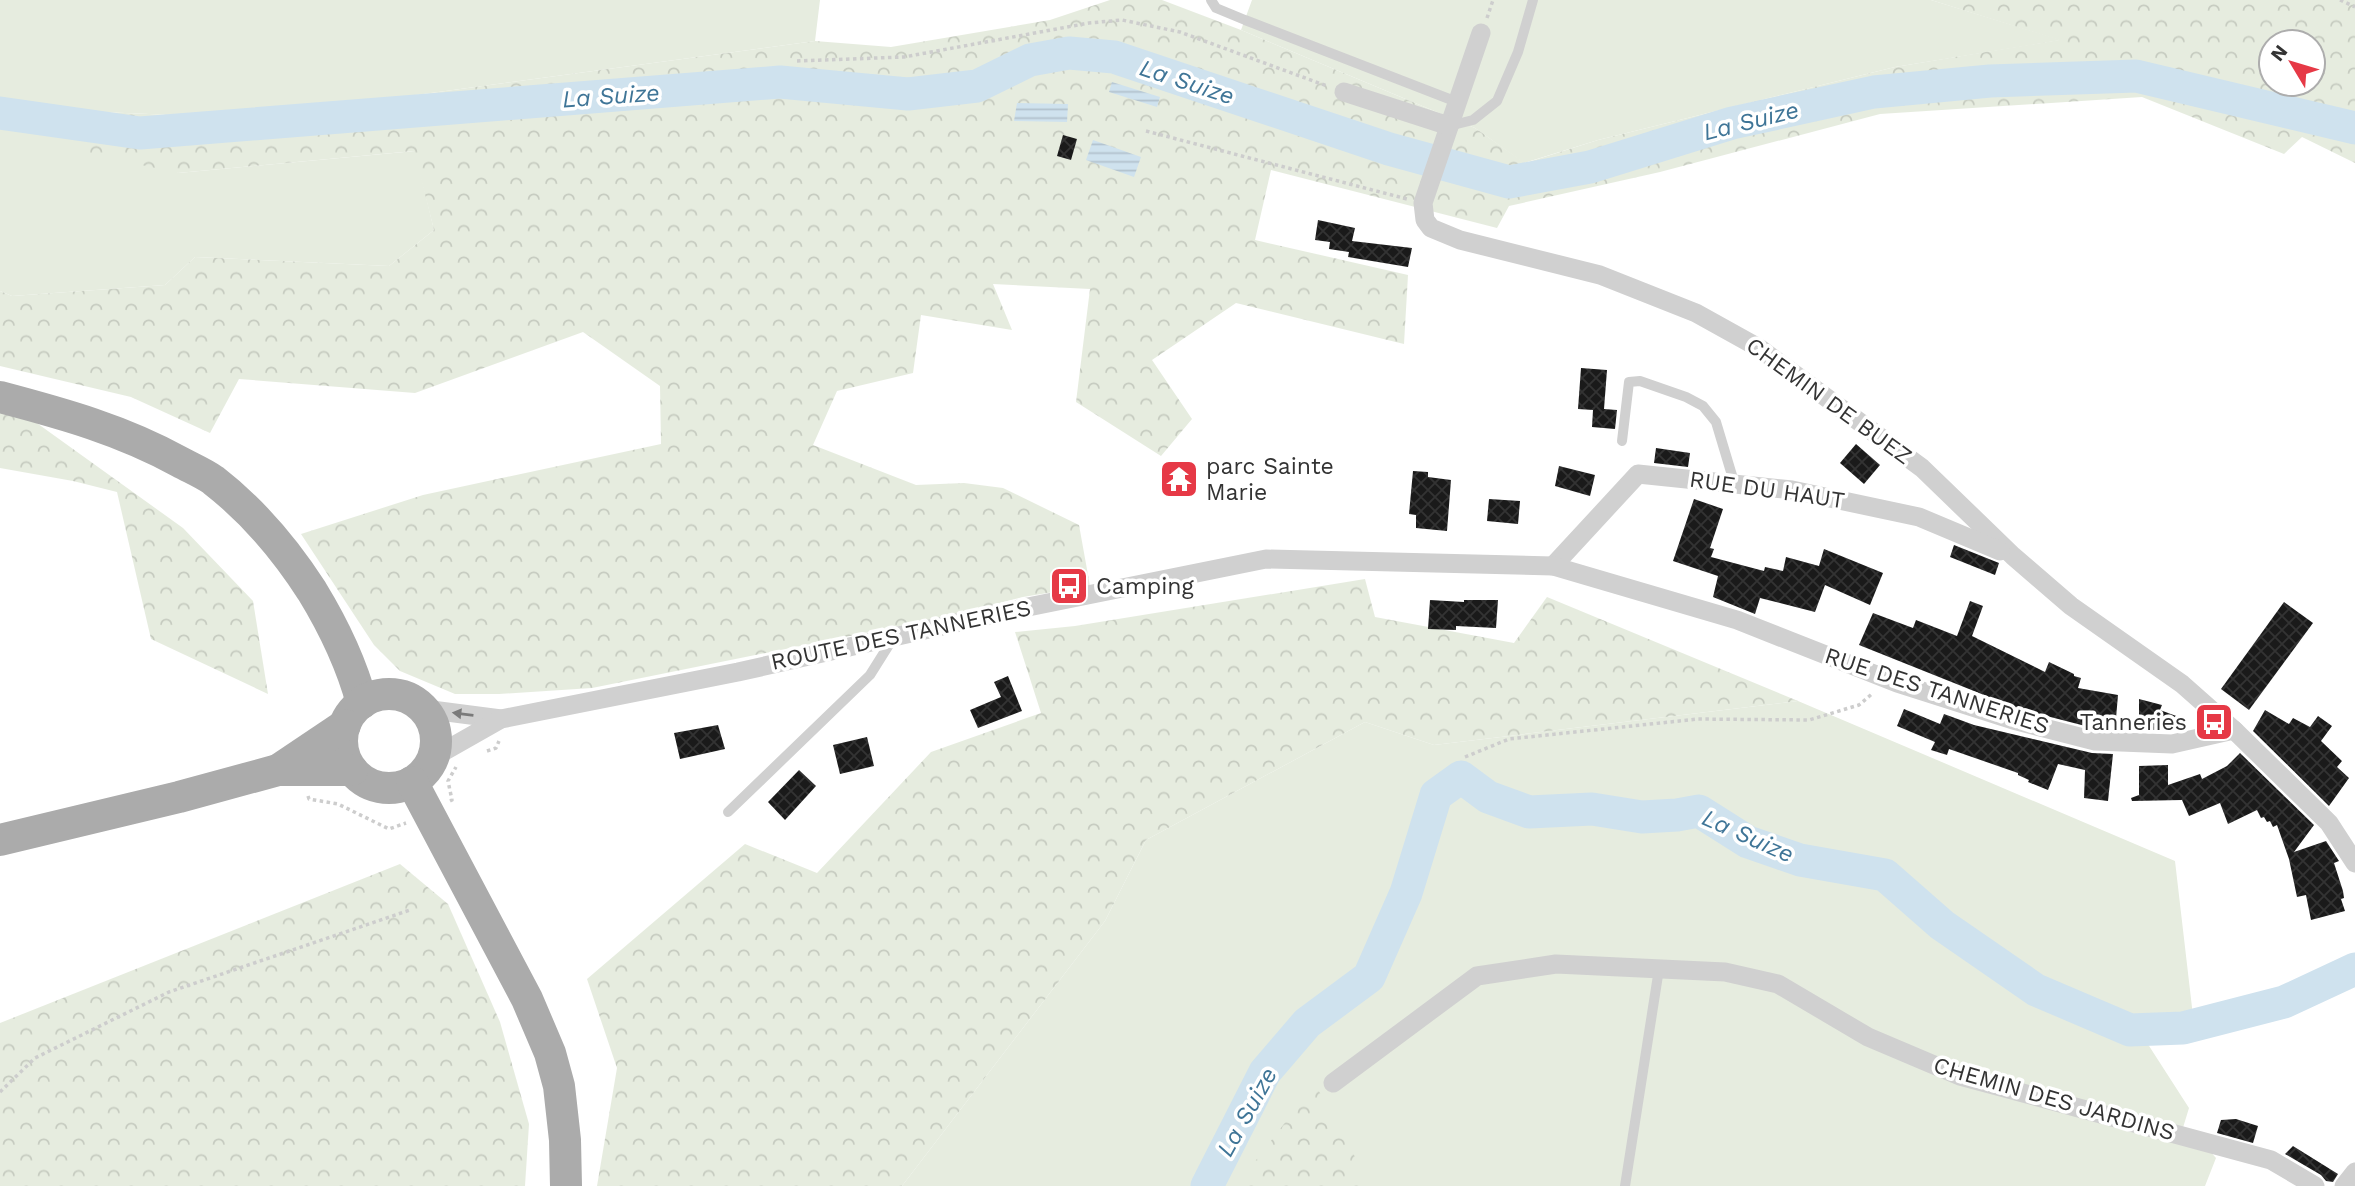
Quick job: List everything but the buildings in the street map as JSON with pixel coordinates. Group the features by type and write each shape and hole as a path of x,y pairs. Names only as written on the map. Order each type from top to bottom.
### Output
{"main road":[{"path":"0,397 78,417 156,449 212,479 261,522 295,565 331,623 354,674 353,714 342,738 343,752 358,777 384,788 398,788 412,782 429,767 434,757 436,732 424,709 413,701 401,695 374,696 353,714 278,770"},
{"path":"0,840 278,770 352,770"},
{"path":"412,782 527,999 550,1053 559,1086 565,1140 566,1186"}],"street":[{"path":"1423,203 1481,33"},
{"path":"1344,92 1449,126"},
{"name":"CHEMIN DE BUEZ","path":"1423,203 1425,220 1431,228 1460,240 1600,275 1696,313 1759,348 1922,468 2013,556 2071,606 2182,684 2234,730"},
{"name":"RUE DU HAUT","path":"1553,566 1637,474 1792,490 1919,517 2013,556"},
{"name":"ROUTE DES TANNERIES","path":"434,757 501,719 738,672 1023,608 1266,559 1553,566"},
{"name":"RUE DES TANNERIES","path":"1553,566 1737,620 1888,680 2013,720 2095,741 2172,744 2234,730"},
{"name":"ROUTE DES TANNERIES","path":"424,709 501,719"},
{"path":"2234,730 2329,823 2355,863"},
{"name":"CHEMIN DES JARDINS","path":"1334,1083 1477,976 1556,964 1725,972 1777,984 1868,1037 1960,1076 2271,1160 2315,1186"},
{"path":"2344,1186 2355,1172"}],"lane":[{"path":"1211,0 1216,8 1457,102"},
{"path":"1449,126 1473,120 1497,101 1518,52 1533,0"},
{"path":"1622,441 1629,382 1640,381 1686,397 1703,406 1716,422 1734,482"},
{"path":"728,812 870,675 894,636"},
{"path":"1625,1186 1659,969"}],"path":[{"path":"2340,0 2355,7"},
{"path":"797,61 904,57 1089,23 1122,20 1180,32 1344,92"},
{"path":"1146,131 1423,203"},
{"path":"1465,757 1509,739 1698,719 1809,720 1859,705 1888,680"},
{"path":"0,1092 35,1058 169,992 410,910"}],"green space":[{"path":"0,0 820,0 815,41 246,118 101,112 178,173 415,151 434,230 389,266 195,257 165,285 12,296 0,291"},
{"path":"1110,0 1162,0 1241,30 1475,128 1525,163 1598,140 1895,67 2059,40 1931,0 2355,0 2355,163 2302,137 2284,154 2142,97 1880,114 1660,172 1509,206 1497,228 1271,170 1255,240 1408,275 1404,344 1236,303 1152,360 1192,419 1161,456 1076,402 1090,289 993,284 1012,330 921,315 913,373 837,391 813,445 916,485 964,483 1003,488 1079,525 1090,586 1023,597 949,616 592,688 455,694 400,671 374,645 301,534 423,495 661,444 660,386 583,332 415,393 239,379 210,433 131,397 0,366 0,291 12,296 165,285 195,257 389,266 434,230 414,151 178,173 87,153 101,112 246,118 815,41 891,47 1050,20"},
{"path":"1252,0 1931,0 2061,40 1895,67 1598,140 1524,163 1475,128 1241,30"},
{"path":"0,409 34,421 183,528 253,601 268,694 151,639 117,492 0,468"},
{"path":"1365,579 1375,617 1514,643 1547,597 1798,701 1434,745 1365,722 1146,840 1105,921 902,1186 597,1186 617,1068 587,979 745,844 817,873 931,752 1041,713 1015,632 1075,626"},
{"path":"1798,701 2175,861 2193,1016 2142,1024 2142,1035 2189,1108 2178,1144 2209,1150 2216,1158 2205,1186 902,1186 1105,921 1146,840 1365,722 1434,745"},
{"path":"400,864 448,904 500,1022 529,1124 525,1186 0,1186 0,1023"},
{"path":"1315,1084 1371,1186 1236,1186"}],"water":[{"path":"1112,82 1160,97 1157,107 1109,92"},
{"path":"1017,103 1068,104 1067,122 1014,121"},
{"path":"1093,140 1141,157 1134,177 1086,160"}],"waterway":[{"name":"La Suize","path":"0,113 140,133 780,82 908,94 977,86 1030,60 1069,53 1114,57 1389,149 1509,182 1590,167 1732,123 1874,92 1990,81 2136,76 2355,128"},
{"name":"La Suize","path":"1207,1186 1265,1072 1307,1023 1369,977 1406,893 1436,795 1461,777 1488,797 1529,812 1592,809 1642,817 1699,811 1748,842 1800,860 1885,875 1942,925 2036,990 2130,1030 2183,1028 2284,1002 2355,969"}],"place":[{"name":"parc Sainte Marie","path":"1179,479"},
{"name":"Camping","path":"1069,586"},
{"name":"Tanneries","path":"2214,722"}]}
